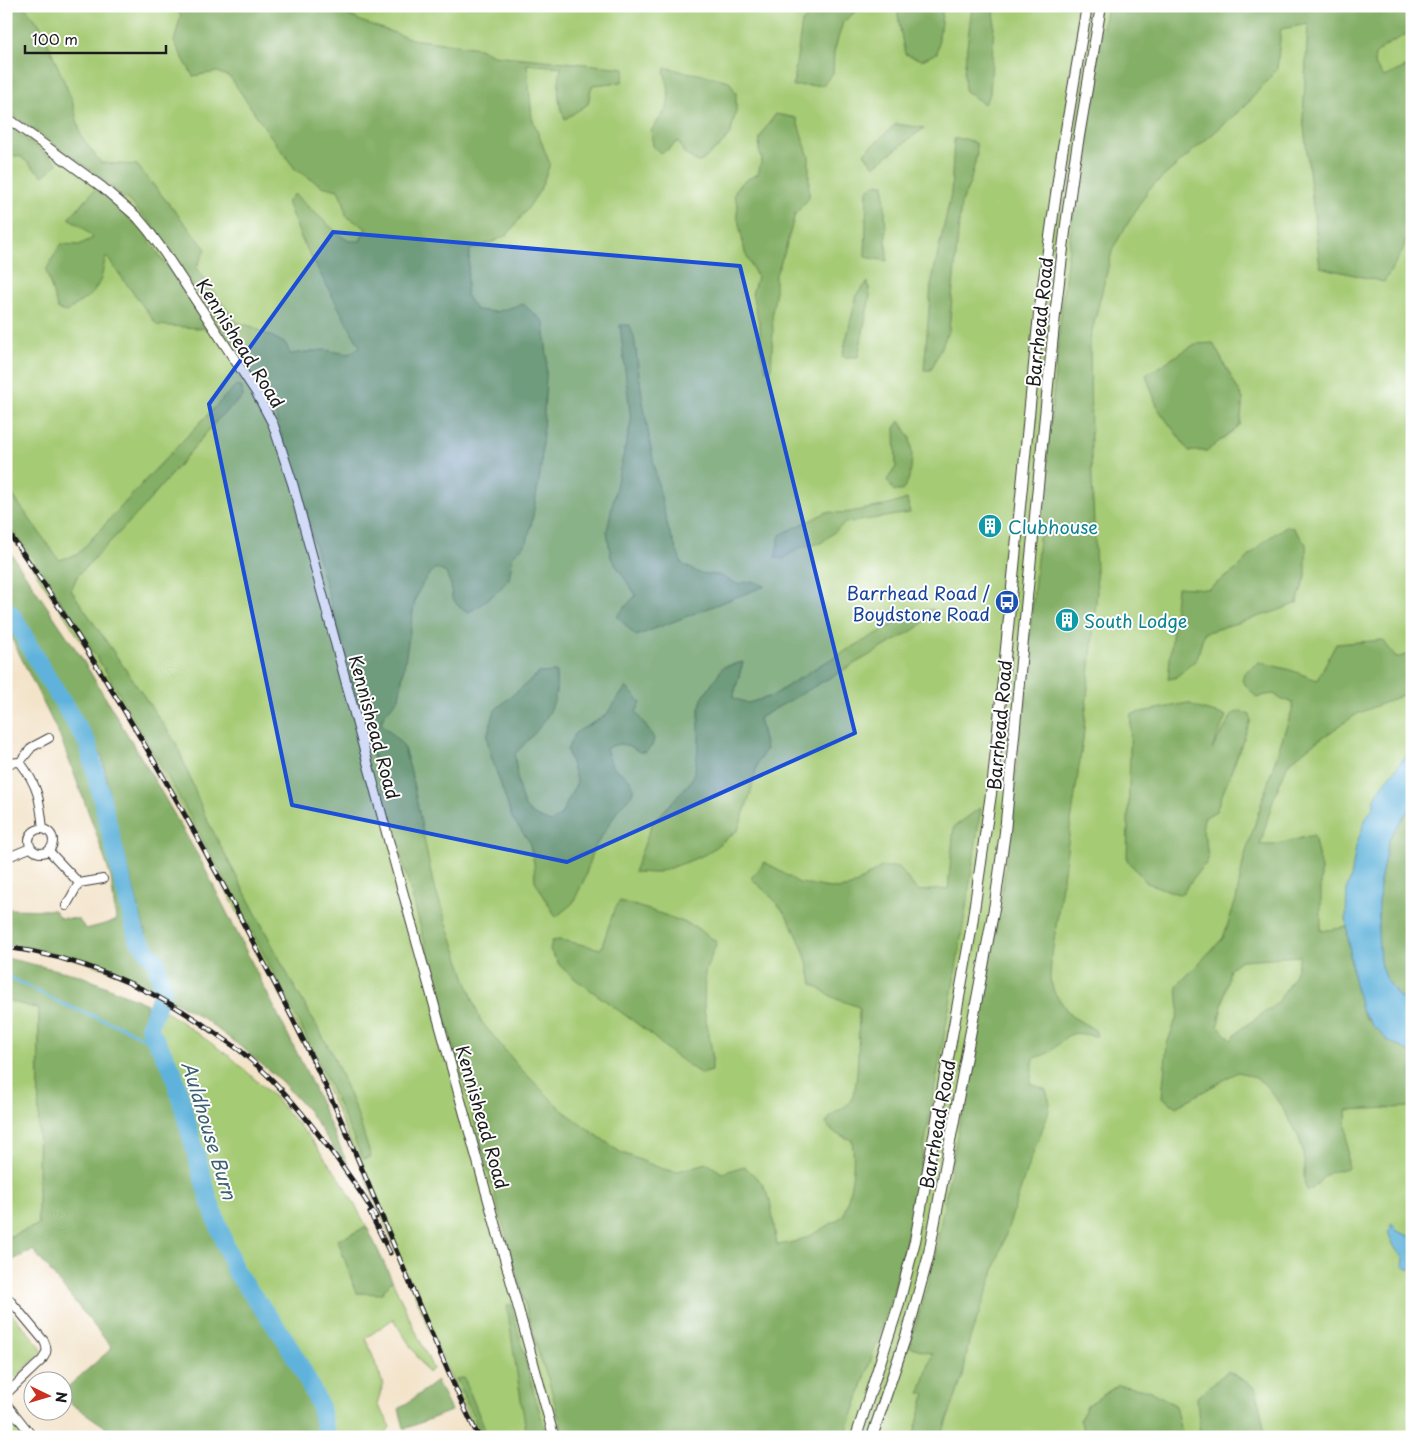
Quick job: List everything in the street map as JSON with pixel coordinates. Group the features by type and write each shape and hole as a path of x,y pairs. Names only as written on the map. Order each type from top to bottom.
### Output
{"main road":[{"name":"Barrhead Road","path":"856,1437 908,1271 971,931 987,826 997,736 1039,314 1061,159 1087,6"},
{"name":"Barrhead Road","path":"872,1437 901,1352 921,1288 928,1258 994,903 1005,832 1062,260 1074,166 1101,6"},
{"path":"932,1147 948,1150"}],"street":[{"name":"Kennishead Road","path":"6,117 102,187 148,230 256,392 273,424 293,485 554,1437"},
{"path":"6,763 20,762 32,748 49,738"},
{"path":"20,762 31,778 38,796 43,829"},
{"path":"39,828 50,832 53,844 49,850 41,854 30,848 28,840 31,832 39,828"},
{"path":"6,858 30,848"},
{"path":"49,850 79,883"},
{"path":"79,883 103,879"},
{"path":"66,906 79,883"},
{"path":"6,1298 9,1299 47,1347 46,1354 42,1360 6,1394"},
{"path":"6,1403 33,1437"}],"highlighted area":[{"path":"333,232 740,266 855,733 567,862 292,805 209,404"}],"green space":[{"path":"6,6 1412,6 1412,1437 479,1437 431,1332 331,1097 264,962 196,834 136,730 73,629 6,529"},
{"path":"6,6 24,6 40,25 72,100 81,136 101,163 137,165 206,249 196,268 236,322 253,327 286,344 290,354 324,350 348,354 360,347 302,240 287,202 294,194 349,241 360,241 366,228 346,216 344,203 338,190 322,186 295,169 230,77 217,72 193,76 174,42 181,15 171,6 329,6 363,22 412,39 479,48 493,55 625,68 622,82 593,85 588,104 565,119 558,93 561,67 527,64 532,118 550,164 540,190 508,234 470,250 466,295 476,310 495,312 523,304 544,322 547,358 541,468 532,521 527,542 513,556 509,579 499,590 469,612 459,607 452,598 451,585 446,573 436,568 426,579 415,600 399,698 384,715 381,723 403,745 411,772 433,883 480,1020 519,1067 562,1110 620,1152 675,1172 707,1163 722,1173 744,1166 762,1183 770,1200 777,1245 803,1239 843,1216 852,1178 852,1140 834,1133 826,1124 832,1116 851,1100 854,1093 858,1055 859,1007 834,998 812,984 804,952 795,931 776,902 751,878 765,862 799,883 837,889 851,887 881,867 898,867 918,891 948,889 954,827 981,807 953,986 911,1220 892,1297 845,1437 564,1437 548,1378 540,1358 313,539 275,414 158,232 132,204 91,170 6,110 6,56 10,51 6,47"},
{"path":"819,6 859,6 860,8 843,22 834,52 833,73 823,85 793,86 802,22"},
{"path":"897,6 943,6 937,53 922,60 905,54"},
{"path":"972,6 995,6 990,94 984,104 965,91 964,72"},
{"path":"1107,6 1412,6 1412,31 1385,46 1375,55 1374,64 1384,77 1412,64 1412,223 1402,252 1384,282 1320,267 1303,118 1308,24 1281,29 1277,69 1246,105 1148,190 1113,248 1090,339 1091,455 1097,592 1083,739 1050,979 1054,992 1071,1016 1095,1030 1097,1036 1072,1034 1065,1037 1050,1052 1034,1058 1030,1083 1046,1090 1050,1103 1048,1115 1029,1163 969,1341 963,1376 941,1437 913,1437 925,1395 920,1393 932,1354 909,1346 935,1254 1000,904 1010,835 1062,304 1074,206"},
{"path":"665,68 729,81 736,93 736,111 731,132 721,145 702,161 698,162 684,153 678,141 669,149 660,153 653,146 651,131 665,111 668,103 669,92 664,73"},
{"path":"776,114 796,118 809,157 809,198 795,214 785,251 775,277 771,371 766,370 760,347 760,327 752,294 757,277 745,253 737,214 738,205 734,196 736,188 744,181 758,174 762,159 759,150 760,138"},
{"path":"6,124 58,163 43,176 21,157 6,154"},
{"path":"896,124 924,128 874,166 864,153"},
{"path":"954,139 966,139 976,143 977,154 970,183 961,203 949,330 931,370 924,370 931,285 951,194"},
{"path":"874,184 884,184 887,261 865,257 867,191"},
{"path":"96,188 143,231 209,329 157,325 106,256 101,279 93,293 66,312 58,310 46,270 61,244 79,245 93,238 85,229 69,218"},
{"path":"868,282 870,296 858,357 842,357 857,294"},
{"path":"620,325 630,325 634,337 655,471 668,528 682,564 699,573 718,575 737,584 752,581 765,586 636,636 617,616 636,595 611,558 607,531 631,422"},
{"path":"1213,343 1243,399 1240,425 1207,451 1189,451 1158,409 1146,375 1195,344"},
{"path":"236,385 242,388 243,397 218,419 141,510 78,575 71,590 176,743 205,816 290,979 332,1053 357,1113 371,1157 363,1159 315,1054 229,887 173,786 108,675 33,559 6,522 6,486 59,560 77,555"},
{"path":"900,421 910,437 912,453 911,470 908,481 902,491 894,491 887,480 896,467 895,428"},
{"path":"907,499 910,513 845,523 821,543 799,548 783,559 775,558 780,535 827,512 844,513 889,505"},
{"path":"1286,526 1293,528 1306,544 1306,576 1297,603 1204,633 1197,659 1175,678 1168,679 1177,587 1208,589 1236,570 1262,543"},
{"path":"6,546 81,657 201,861 306,1071 354,1178 309,1112 281,1081 245,1050 204,1019 168,998 169,981 160,953 147,939 112,807 102,757 6,601"},
{"path":"934,609 919,627 759,718 766,749 758,762 750,795 738,830 706,854 687,862 655,873 634,872 652,824 691,781 695,770 699,743 699,709 702,699 723,667 743,662 733,698 748,703 772,696 820,665 918,611"},
{"path":"6,619 84,745 107,825 134,938 149,956 157,976 159,993 103,968 46,952 6,944 6,909 54,910 60,918 78,919 86,929 116,921 111,878 95,830 61,739 13,641 6,634"},
{"path":"1383,640 1396,658 1412,653 1412,691 1357,714 1310,746 1288,764 1274,797 1260,845 1274,845 1314,835 1321,869 1321,931 1347,927 1352,970 1364,1016 1386,1039 1412,1054 1412,1107 1346,1110 1348,1168 1329,1173 1308,1191 1304,1180 1304,1161 1300,1141 1278,1102 1268,1088 1260,1081 1238,1072 1176,1107 1162,1097 1167,1044 1179,1011 1177,986 1223,938 1236,900 1244,858 1293,708 1293,702 1282,700 1274,694 1257,698 1242,681 1244,673 1259,662 1290,670 1317,680 1336,644","holes":["1300,956 1295,974 1278,1002 1242,1028 1231,1040 1218,1025 1230,968 1241,960"]},
{"path":"556,672 556,692 546,718 515,754 521,795 525,806 533,814 551,822 561,815 577,782 567,750 575,733 606,715 626,687 641,702 636,712 654,738 652,746 646,752 639,752 623,744 606,749 612,766 630,780 634,788 631,796 619,808 592,852 585,878 573,903 556,917 535,881 534,863 529,841 512,818 489,750 487,736 495,710 539,673"},
{"path":"1188,703 1226,716 1212,749 1233,714 1240,711 1250,715 1251,720 1216,811 1204,818 1202,830 1206,841 1208,859 1206,864 1181,895 1147,883 1127,860 1131,714"},
{"path":"1412,806 1412,875 1404,906 1403,933 1412,970 1412,1007 1395,994 1384,976 1380,962 1377,934 1380,881 1386,849 1394,828"},
{"path":"620,901 694,926 717,942 705,972 704,1009 712,1051 712,1071 701,1074 671,1053 647,1031 574,978 560,966 550,950 552,941 559,940 601,949 614,910"},
{"path":"6,958 79,975 147,1004 145,1014 146,1031 153,1047 170,1070 209,1210 233,1273 276,1334 307,1389 321,1437 120,1437 72,1404 72,1383 112,1348 33,1250 9,1262 6,1260 6,1238 38,1225 39,1009 6,1000"},
{"path":"6,1000 39,1009 38,1225 6,1238"},
{"path":"159,1008 232,1058 273,1096 309,1137 341,1180 367,1227 338,1240 381,1294 392,1280 433,1369 428,1373 393,1319 366,1338 383,1384 377,1404 390,1427 383,1437 334,1437 288,1338 240,1269 212,1199 176,1067 152,1028"},
{"path":"367,1227 392,1280 381,1294 356,1293 338,1240"},
{"path":"511,1304 547,1437 527,1437 507,1306"},
{"path":"6,1307 40,1346 42,1352 14,1379 7,1382"},
{"path":"1228,1371 1256,1388 1265,1433 1263,1437 1200,1437 1197,1397"},
{"path":"464,1378 486,1432 491,1437 483,1437 456,1379"},
{"path":"437,1381 451,1411 404,1428 399,1409"},
{"path":"1118,1385 1151,1391 1175,1405 1182,1437 1086,1437 1080,1419 1088,1405"},
{"path":"6,1411 28,1437 6,1437"}],"water":[{"path":"1412,748 1412,805 1389,839 1380,881 1378,933 1380,962 1385,977 1398,996 1412,1007 1412,1054 1386,1039 1372,1025 1361,1009 1352,970 1346,918 1347,887 1351,878 1356,846 1366,818 1382,786"},
{"path":"1391,1223 1397,1231 1412,1237 1412,1269 1403,1266 1404,1258 1392,1243 1388,1232 1391,1229"}],"waterway":[{"name":"Auldhouse Burn","path":"6,609 14,618 41,667 88,744 137,938 156,961 163,990 149,1028 172,1069 209,1200 235,1271 285,1339 302,1369 319,1404 327,1437"},
{"path":"6,975 63,1004 156,1042"}],"railway":[{"path":"6,529 73,629 136,730 196,834 264,962 331,1097 431,1332 479,1437"},
{"path":"6,947 63,959 118,978 169,1003 237,1048 275,1083 304,1116 344,1168 376,1217"},
{"path":"370,1213 390,1253"}],"place":[{"name":"Clubhouse","path":"990,526"},
{"name":"Barrhead Road / Boydstone Road","path":"1007,602"},
{"name":"South Lodge","path":"1067,620"}]}
